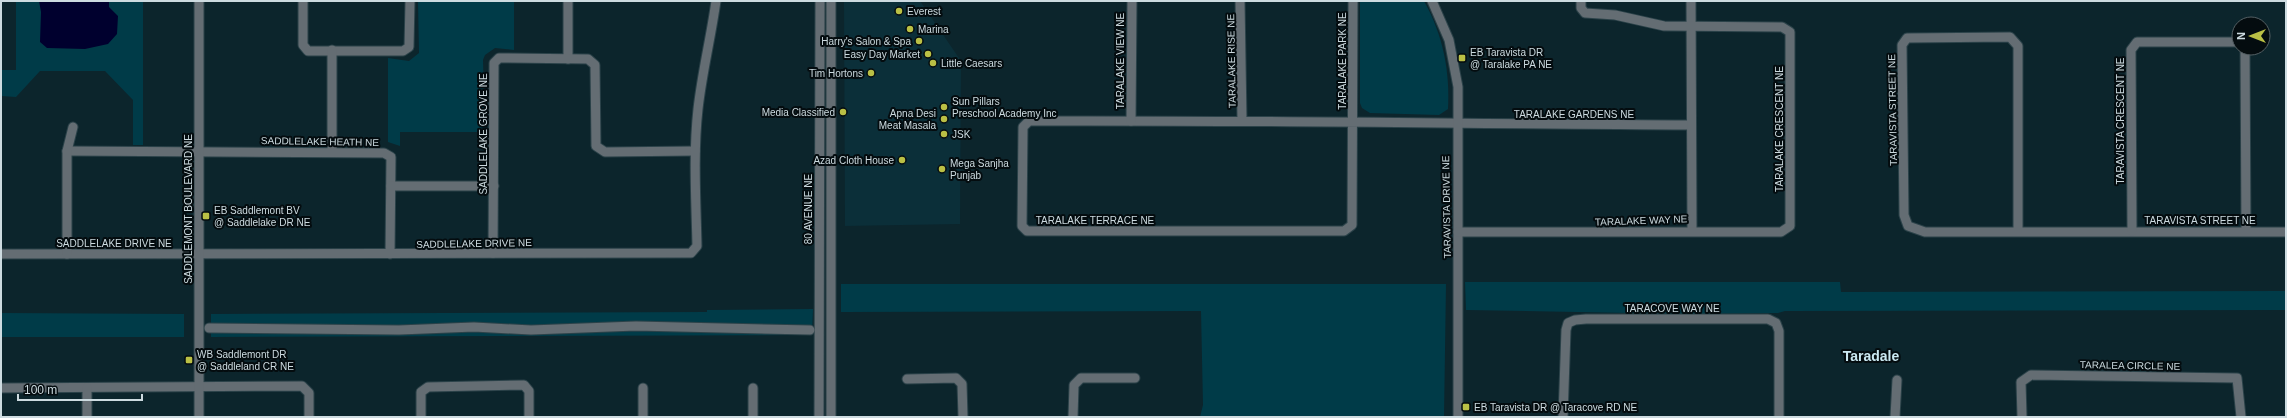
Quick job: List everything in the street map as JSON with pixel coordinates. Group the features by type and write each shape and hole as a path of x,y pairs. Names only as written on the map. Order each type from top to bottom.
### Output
{"street":[{"name":"SADDLEMONT BOULEVARD NE","path":"199,1 199,417"},
{"path":"303,1 303,45 308,50 403,50 409,47 410,1"},
{"path":"568,1 568,58"},
{"name":"SADDLELAKE DRIVE NE","path":"1,254 691,253 697,246 696,151 698,108 716,1"},
{"name":"80 AVENUE NE","path":"819,417 820,1"},
{"path":"832,1 832,417"},
{"name":"TARALAKE VIEW NE","path":"1131,121 1132,1"},
{"name":"TARALAKE RISE NE","path":"1240,1 1242,120"},
{"name":"TARALAKE PARK NE","path":"1352,1 1353,121"},
{"name":"TARAVISTA DRIVE NE","path":"1432,1 1449,40 1458,87 1456,124 1458,232 1458,417"},
{"path":"1581,1 1581,8 1585,13 1616,15 1664,26 1691,26"},
{"name":"TARALAKE WAY NE","path":"1458,232 1631,233 1692,231 1691,1"},
{"name":"TARALAKE CRESCENT NE","path":"1691,26 1782,27 1790,32 1790,226 1781,232 1692,231"},
{"name":"TARAVISTA STREET NE","path":"2018,231 2018,46 2010,37 1907,38 1902,44 1904,214 1908,226 1925,232 2286,232"},
{"name":"TARAVISTA CRESCENT NE","path":"2132,231 2130,50 2137,42 2231,42"},
{"path":"332,50 332,152"},
{"path":"2245,56 2246,231"},
{"name":"SADDLELAKE GROVE NE","path":"493,253 494,63 500,58 588,59 595,64 596,146 605,152 696,151"},
{"name":"TARALAKE TERRACE NE","path":"1353,121 1352,225 1344,231 1027,231 1022,226 1023,127 1029,121 1242,120 1353,121 1456,124"},
{"name":"TARALAKE GARDENS NE","path":"1456,124 1691,125"},
{"path":"67,254 67,150 73,127"},
{"name":"SADDLELAKE HEATH NE","path":"67,150 384,153 391,158 390,254"},
{"path":"391,186 494,186"},
{"name":"TARACOVE WAY NE","path":"1563,417 1566,330 1568,323 1571,321 1586,319 1768,319 1776,323 1779,331 1779,417"},
{"path":"209,328 399,330 474,327 532,330 636,326 810,330"},
{"name":"TARALEA CIRCLE NE","path":"2022,417 2021,382 2031,375 2238,378 2241,417"},
{"path":"907,379 956,378 962,384 963,417"},
{"path":"1073,417 1074,385 1081,378 1136,378"},
{"path":"1895,417 1897,380"},
{"path":"421,417 421,392 428,387 524,385 529,391 529,417"},
{"path":"1,388 302,386 309,394 309,417"},
{"path":"87,388 87,417"},
{"path":"643,388 643,417"},
{"path":"753,417 754,388"}],"shaded area":[{"path":"16,1 143,1 143,145 133,145 133,100 105,71 40,71 16,97 1,96 1,70 16,70"},
{"path":"418,1 514,1 514,50 495,48 485,55 483,60 485,132 400,132 400,146 388,142 388,58 409,61 419,53"},
{"path":"844,1 920,1 961,61 960,224 845,226"},
{"path":"1360,1 1424,1 1436,27 1444,54 1448,81 1448,109 1439,115 1370,113 1362,108 1360,103"},
{"path":"1465,282 1840,282 1841,292 2286,291 2286,310 1785,311 1778,313 1684,314 1466,310"},
{"path":"841,284 1446,284 1444,417 1200,417 1203,405 1201,311 841,312"},
{"path":"813,309 812,335 211,337 211,314 707,312 707,310"},
{"path":"1,313 184,314 184,337 1,337"}],"water":[{"path":"39,1 109,1 109,7 118,16 117,34 108,44 85,49 47,48 40,42 41,12"}],"place":[{"name":"Everest","path":"899,11"},
{"name":"Marina","path":"910,29"},
{"name":"Harry's Salon & Spa","path":"919,41"},
{"name":"Easy Day Market","path":"928,54"},
{"name":"EB Taravista DR @ Taralake PA NE","path":"1462,58"},
{"name":"Little Caesars","path":"933,63"},
{"name":"Tim Hortons","path":"871,73"},
{"name":"Sun Pillars Preschool Academy Inc","path":"944,107"},
{"name":"Media Classified","path":"843,112"},
{"name":"Apna Desi Meat Masala","path":"944,119"},
{"name":"JSK","path":"944,134"},
{"name":"Azad Cloth House","path":"902,160"},
{"name":"Mega Sanjha Punjab","path":"942,169"},
{"name":"EB Saddlemont BV @ Saddlelake DR NE","path":"206,216"},
{"name":"WB Saddlemont DR @ Saddleland CR NE","path":"189,360"},
{"name":"EB Taravista DR @ Taracove RD NE","path":"1466,407"}],"district":[{"name":"Taradale","path":"1871,356"}]}
